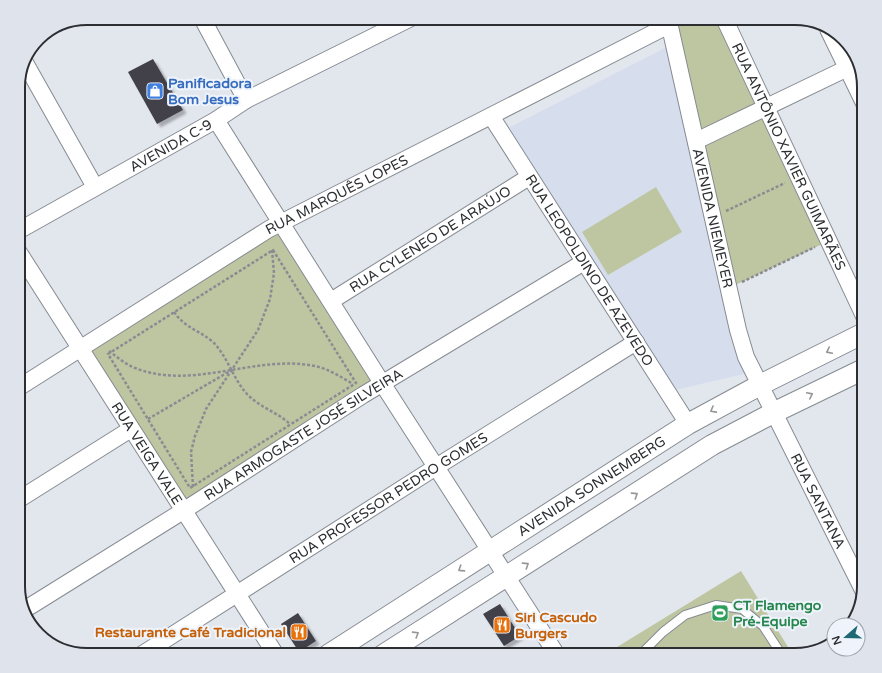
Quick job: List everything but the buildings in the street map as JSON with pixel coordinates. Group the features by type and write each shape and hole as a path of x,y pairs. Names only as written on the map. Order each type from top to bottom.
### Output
{"street":[{"path":"206,25 246,100"},
{"name":"AVENIDA C-9","path":"25,227 216,120 246,100 396,25"},
{"name":"RUA MARQUÊS LOPES","path":"25,384 275,226 491,116 662,25"},
{"name":"AVENIDA NIEMEYER","path":"670,25 746,357 775,412"},
{"name":"RUA ANTÔNIO XAVIER GUIMARÃES","path":"727,25 767,106 857,301"},
{"path":"696,141 853,66 836,40"},
{"path":"28,68 95,187"},
{"name":"RUA LEOPOLDINO DE AZEVEDO","path":"491,116 688,424"},
{"path":"216,120 275,226 331,301 553,648"},
{"name":"RUA CYLENEO DE ARAÚJO","path":"331,301 529,177"},
{"name":"RUA VEIGA VALE","path":"25,260 87,344 131,430 189,508 237,595 271,648"},
{"name":"RUA ARMOGASTE JOSÉ SILVEIRA","path":"29,607 189,508 295,430 358,390 382,383 584,262"},
{"name":"AVENIDA SONNEMBERG","path":"339,648 688,424 760,385 857,336"},
{"name":"RUA PROFESSOR PEDRO GOMES","path":"152,648 436,467 636,342"},
{"path":"394,648 712,445 775,412 857,372"},
{"name":"RUA SANTANA","path":"775,412 857,577"},
{"path":"25,496 131,430"}],"lane":[{"path":"647,648 663,632 685,615 716,605 742,609 763,626 777,648"}],"path":[{"path":"713,217 799,177"},
{"path":"189,508 193,486 191,452 195,436 206,409 258,330 270,299 274,273 272,251 275,226"},
{"path":"729,288 829,241"},
{"path":"272,251 273,250 356,383 358,390"},
{"path":"110,352 272,251"},
{"path":"164,296 174,312 186,326 211,341 220,350 245,392 252,400 281,416 295,430"},
{"path":"87,344 110,352 128,365 150,373 185,376 287,364 315,366 335,373 358,390"},
{"path":"110,352 108,354 190,488 295,430 358,390"},
{"path":"131,430 232,370"}],"shaded area":[{"path":"667,47 748,373 675,390 508,128"}],"green space":[{"path":"670,25 727,25 829,241 729,288"},
{"path":"656,187 682,232 608,275 582,232"},
{"path":"277,232 373,383 186,503 89,350"},
{"name":"CT Flamengo Pré-Equipe","path":"741,571 789,648 615,648"}],"place":[{"name":"Panificadora Bom Jesus","path":"155,91"},
{"name":"CT Flamengo Pré-Equipe","path":"720,613"},
{"name":"Siri Cascudo Burgers","path":"502,625"},
{"name":"Restaurante Café Tradicional","path":"299,632"}]}
